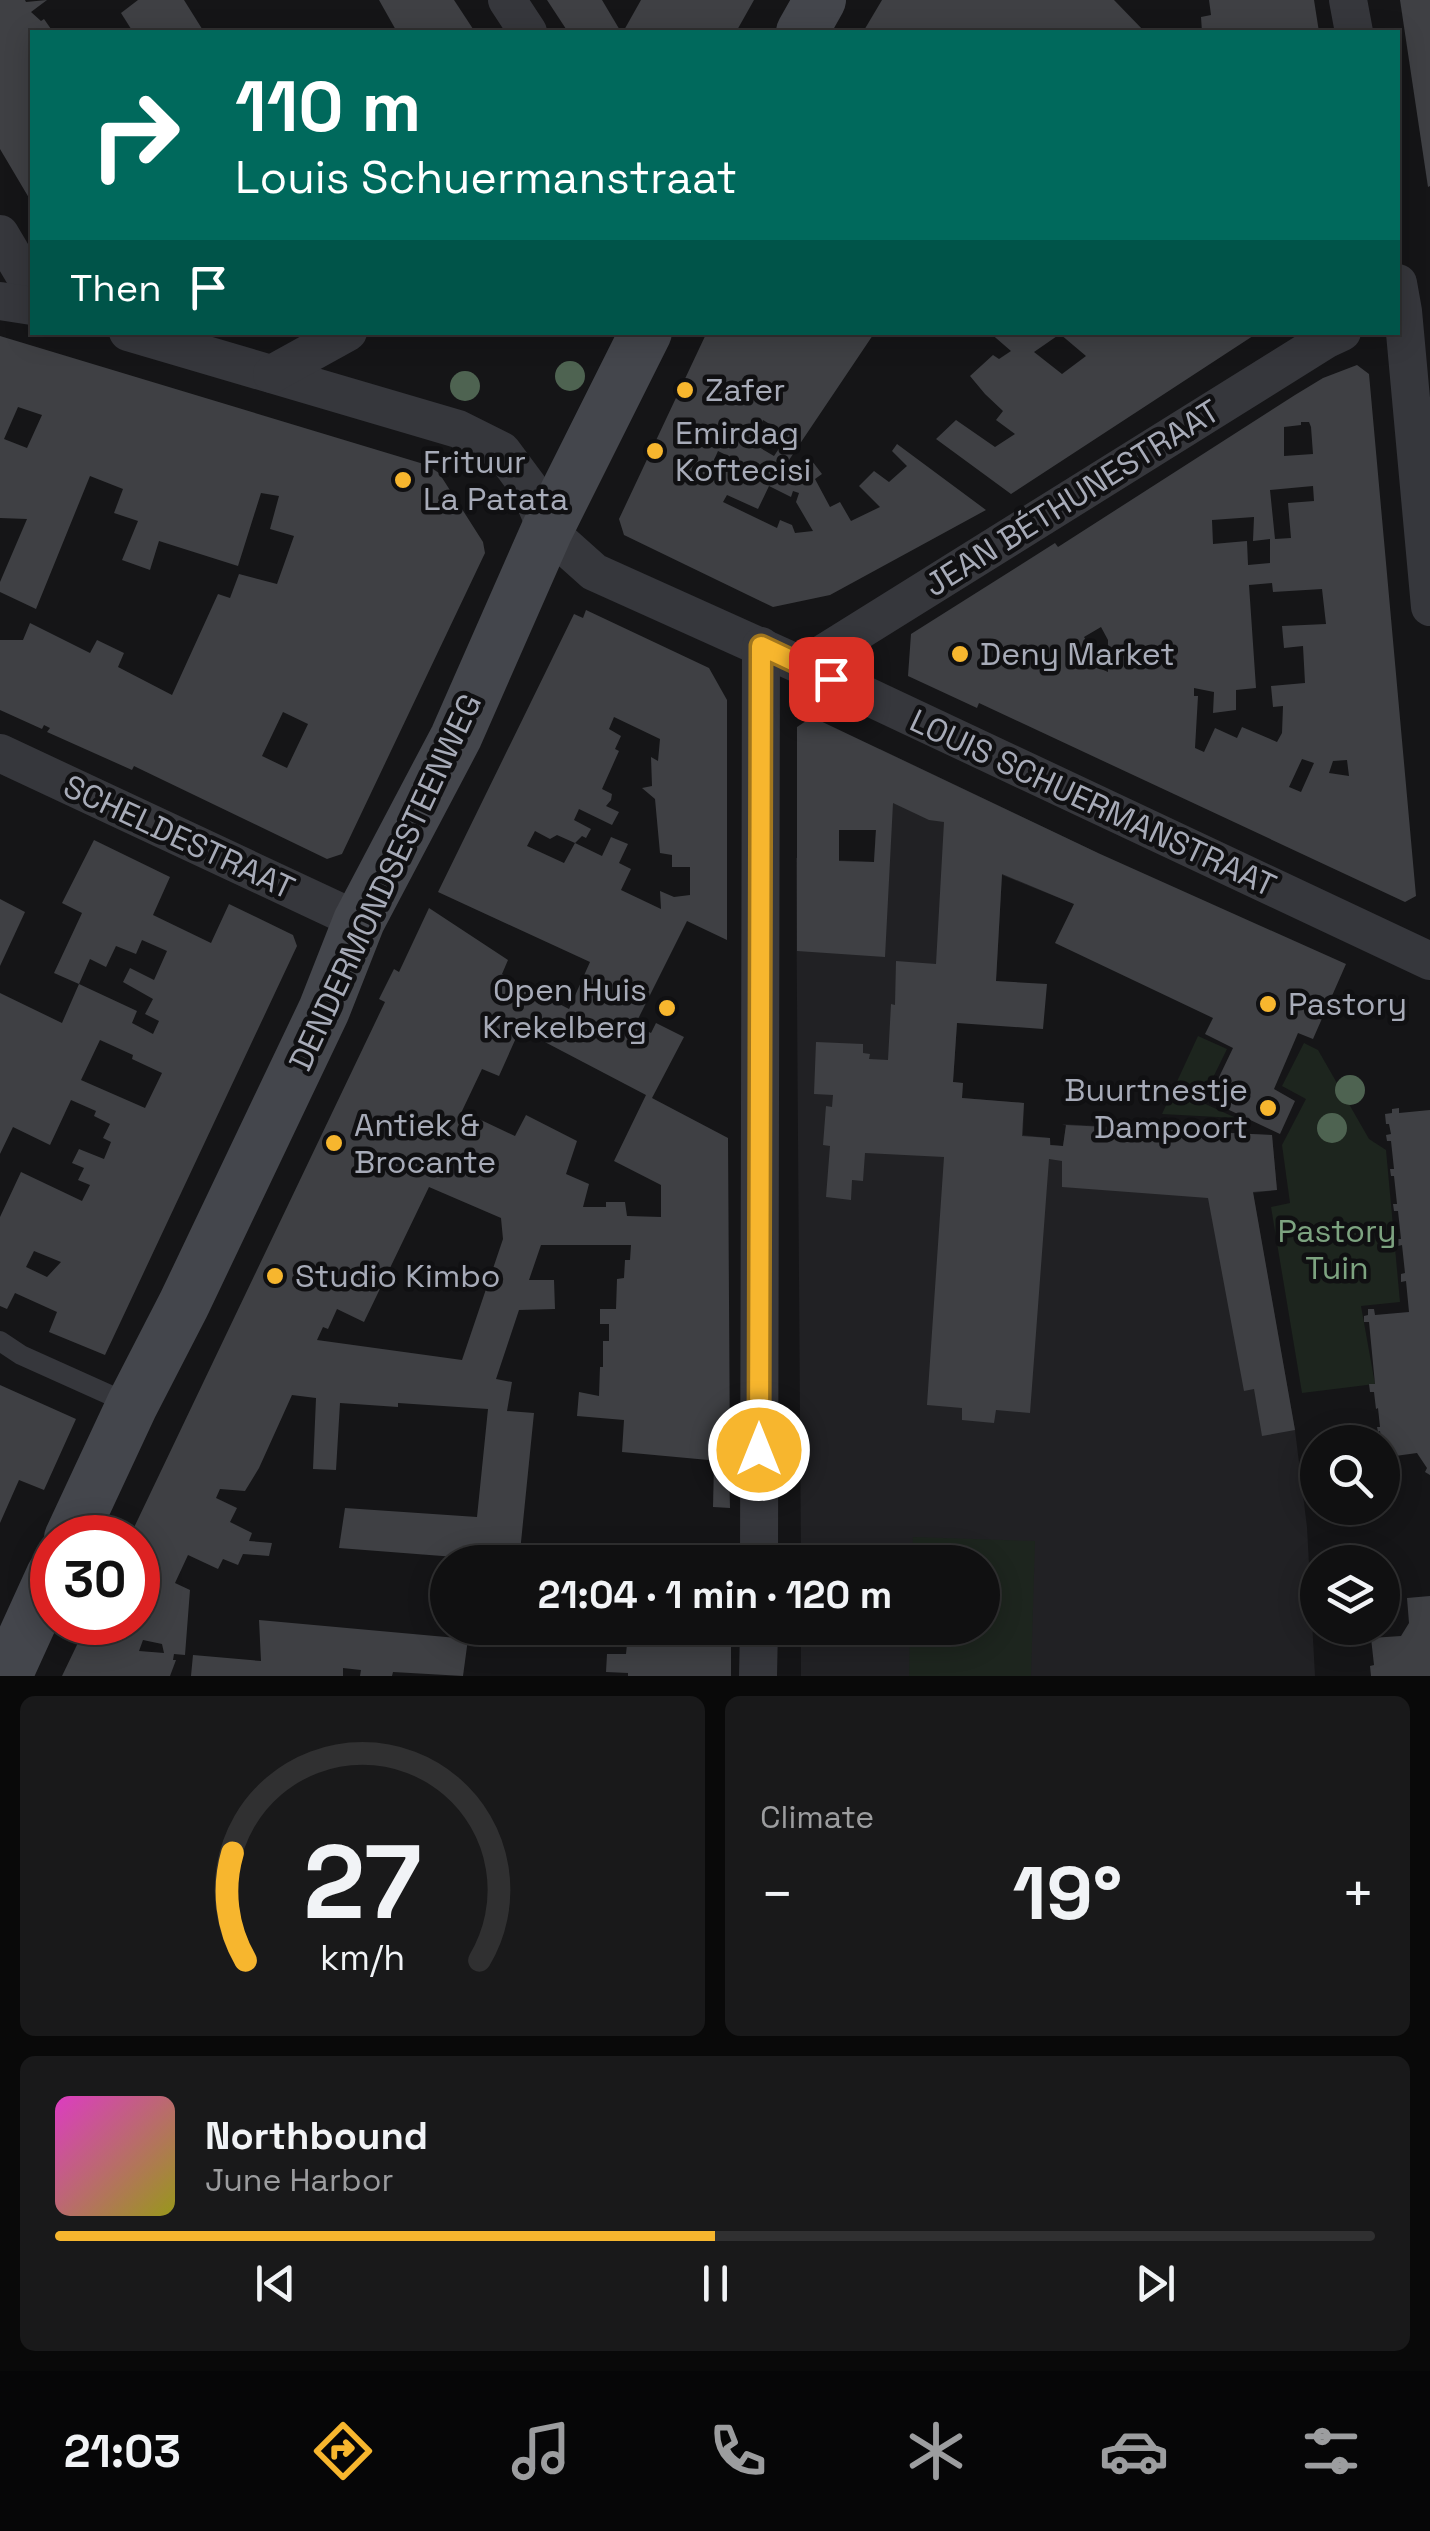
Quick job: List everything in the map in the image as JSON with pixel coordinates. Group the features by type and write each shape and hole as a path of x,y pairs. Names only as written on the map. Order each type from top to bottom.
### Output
{"main road":[{"path":"803,30 820,0"},
{"name":"DENDERMONDSESTEENWEG","path":"81,1515 324,1010 359,922 456,736 548,530 645,335"},
{"path":"6,1676 30,1623"}],"street":[{"path":"506,0 527,30"},
{"path":"1348,0 1354,30"},
{"path":"0,234 30,285"},
{"path":"0,301 30,306"},
{"path":"1407,304 1430,607"},
{"path":"138,335 458,429 502,451 528,486 548,530"},
{"path":"272,374 343,335"},
{"name":"JEAN BÉTHUNESTRAAT","path":"803,666 1336,335"},
{"name":"LOUIS SCHUERMANSTRAAT","path":"548,530 594,572 761,646 1430,961"},
{"path":"759,1545 761,646"},
{"name":"SCHELDESTRAAT","path":"0,753 359,922"},
{"path":"758,1645 758,1676"}],"lane":[{"path":"0,1341 21,1355 132,1404"}],"shaded area":[{"path":"880,749 1098,853 1074,904 1002,875 996,981 957,1023 953,1082 963,1083 962,1098 1024,1103 1023,1135 1050,1138 1051,1145 1063,1146 1066,1126 1062,1124 1272,1135 1277,1190 1253,1193 1295,1430 1300,1525 1307,1525 1308,1545 1300,1545 1300,1645 1313,1645 1315,1676 801,1676 801,1645 1000,1645 1000,1545 801,1545 796,858 874,862"}],"green space":[{"path":"1198,1036 1227,1049 1201,1102 1236,1118 1162,1114"},
{"name":"Pastory Tuin","path":"1304,1043 1318,1050 1369,1139 1386,1150 1400,1302 1361,1306 1375,1384 1302,1393 1271,1207 1290,1203 1282,1145 1306,1099 1282,1086"},
{"path":"913,1537 1035,1541 1031,1676 909,1676 910,1645 1000,1645 1000,1545 913,1545"}],"building":[{"path":"0,0 47,0 31,12 41,21 44,19 51,29 30,30 30,200 0,149"},
{"path":"138,0 184,0 203,30 132,30 121,13"},
{"path":"379,0 454,0 474,30 396,30"},
{"path":"547,0 602,0 620,30 567,30"},
{"path":"641,0 754,0 737,30 624,30"},
{"path":"882,0 1114,0 1143,30 1065,29 864,30"},
{"path":"1209,0 1314,0 1319,30 1202,30 1201,17 1211,15"},
{"path":"1400,0 1430,0 1428,187"},
{"path":"706,335 873,335 787,463 803,472 809,457 822,474 815,479 830,507 840,502 851,521 880,507 859,486 874,471 889,482 907,466 892,451 897,444 986,510 830,595 773,607 624,535 619,519","holes":["763,420 788,435 774,456 752,443","718,451 742,463 738,471 714,460","769,486 791,497 793,491 799,493 796,502 813,531 795,533 792,525 780,520 777,528 723,502 727,495 758,509"]},
{"path":"992,335 1059,335 1034,352 1062,374 1086,356 1061,335 1254,335 1011,494 936,439 956,420 995,447 1015,434 996,420 1003,411 970,376 993,355 999,359 1011,351"},
{"path":"0,336 427,465 439,473 483,542 485,553 342,854 327,859 134,766 132,770 47,732 50,728 44,725 42,729 0,710 0,640 23,640 30,623 90,653 97,640 124,653 118,667 172,695 218,594 230,598 239,574 277,584 294,536 270,529 279,496 261,493 238,566 159,541 150,570 122,560 138,521 114,513 123,489 90,476 36,609 0,592 0,582 27,519 0,518","holes":["18,407 42,415 27,448 4,439","283,712 308,724 287,768 262,756"]},
{"path":"1357,365 1369,374 1416,896 1405,902 979,703 977,708 908,676 911,634 1055,543 1058,547 1323,378","holes":["1309,422 1313,454 1284,456 1284,427","1313,486 1314,501 1288,503 1291,538 1275,539 1270,490","1254,517 1253,541 1270,539 1270,563 1248,565 1247,541 1213,544 1212,520","1272,583 1273,592 1322,589 1326,624 1282,626 1284,648 1303,646 1305,683 1271,686 1273,707 1283,706 1282,733 1277,742 1242,727 1237,738 1215,728 1204,752 1195,748 1198,696 1194,696 1194,688 1214,692 1213,713 1236,710 1236,690 1256,688 1249,585","1101,627 1108,640 1108,672 1083,661 1090,647 1084,637","1302,759 1314,763 1301,792 1289,787","1347,760 1349,776 1329,773 1333,761"]},
{"path":"586,610 709,668 727,700 727,940 687,921 635,1025 651,1033 656,1023 684,1037 652,1098 728,1138 730,1462 622,1452 624,1420 577,1416 579,1392 599,1396 603,1341 609,1341 609,1324 600,1324 600,1309 616,1309 617,1279 624,1278 631,1245 541,1245 529,1280 554,1280 555,1309 519,1310 496,1379 512,1382 507,1411 534,1413 521,1545 430,1545 430,1555 339,1548 345,1508 477,1517 488,1409 340,1403 336,1470 313,1469 316,1398 292,1395 245,1491 220,1489 216,1498 237,1508 230,1522 252,1533 249,1541 272,1543 269,1556 243,1554 238,1565 223,1559 218,1569 188,1555 175,1583 190,1590 185,1655 174,1654 176,1660 170,1676 62,1676 77,1645 141,1645 139,1651 164,1653 160,1644 160,1515 140,1515 385,1002 379,999 394,969 399,972 429,908 508,960 502,974 569,1009 590,962 438,892 574,614 583,618","holes":["614,717 660,739 658,761 651,757 652,786 642,788 655,799 660,853 672,855 672,867 690,867 690,895 674,897 660,891 661,909 621,890 631,869 619,863 628,844 611,837 602,856 575,843 582,836 586,838 591,829 574,820 579,809 612,825 619,812 606,806 612,794 602,789 619,751 615,749 621,736 609,729","535,831 550,839 557,835 575,843 564,863 527,846","520,1029 646,1095 614,1161 661,1185 661,1217 627,1216 625,1202 583,1207 589,1184 566,1174 577,1141 526,1115 515,1136 462,1111 482,1069 499,1076","429,1187 501,1218 503,1239 462,1360 317,1340 323,1327 328,1329 337,1309 364,1322"]},
{"path":"812,717 1098,853 1346,964 1313,1039 1298,1033 1274,1089 1295,1101 1280,1134 1208,1100 1233,1048 1205,1034 1213,1018 1055,943 1074,904 1002,874 996,981 1047,984 1043,1029 957,1023 953,1082 963,1083 962,1098 1024,1103 1022,1136 1050,1138 1050,1145 1063,1146 1066,1125 1272,1135 1277,1190 1253,1192 1295,1430 1262,1436 1254,1389 1244,1391 1208,1198 1062,1187 1062,1161 1049,1159 1030,1413 996,1410 994,1423 962,1420 962,1408 927,1405 944,1157 865,1153 863,1181 852,1180 851,1200 826,1197 830,1146 823,1145 826,1106 832,1107 833,1095 814,1094 816,1042 863,1044 863,1053 870,1054 869,1059 888,1060 896,961 936,964 944,822 929,820 893,803 885,957 797,951 797,727","holes":["839,830 876,830 874,862 839,861"]},
{"path":"94,840 170,877 153,915 211,943 229,904 293,935 297,946 105,1355 49,1332 57,1312 15,1293 7,1309 0,1306 0,1217 21,1172 82,1201 90,1185 78,1180 84,1168 72,1163 79,1149 104,1159 111,1142 103,1138 110,1124 94,1116 96,1111 71,1100 50,1145 13,1127 0,1154 0,993 62,1023 79,984 54,973 82,913 62,903","holes":["142,940 167,951 154,980 130,968 123,982 153,999 145,1014 159,1021 153,1034 132,1023 137,1011 79,984 90,959 106,967 116,946 136,954","100,1040 162,1073 145,1108 81,1080","34,1251 61,1262 47,1277 26,1267"]},
{"path":"0,899 25,912 0,966"},
{"path":"1399,1108 1399,1113 1430,1110 1430,1475 1417,1453 1400,1455 1400,1425 1380,1425 1369,1384 1375,1384 1369,1322 1364,1322 1364,1316 1368,1309 1374,1309 1375,1315 1409,1312 1406,1281 1401,1282 1401,1274 1405,1273 1402,1245 1398,1246 1397,1239 1401,1239 1398,1211 1394,1211 1393,1204 1397,1204 1390,1169 1394,1169 1391,1141 1387,1141 1386,1135 1391,1134 1385,1114 1392,1113 1392,1109"},
{"path":"0,1385 76,1419 44,1490 19,1480 0,1523"},
{"path":"714,1463 729,1464 730,1508 713,1507"},
{"path":"1430,1596 1430,1676 1371,1676 1372,1645 1400,1645 1400,1636 1409,1623 1407,1598"},
{"path":"259,1620 430,1636 430,1645 467,1645 463,1676 393,1672 392,1676 360,1676 361,1670 343,1668 343,1676 191,1676 193,1655 261,1661"},
{"path":"627,1645 731,1645 731,1676 628,1676 606,1672 607,1654 626,1654"}],"place":[{"name":"Zafer","path":"685,390"},
{"name":"Emirdag Koftecisi","path":"655,451"},
{"name":"Frituur La Patata","path":"403,480"},
{"name":"Deny Market","path":"960,654"},
{"name":"Pastory","path":"1268,1004"},
{"name":"Open Huis Krekelberg","path":"667,1008"},
{"name":"Buurtnestje Dampoort","path":"1268,1108"},
{"name":"Antiek & Brocante","path":"334,1143"},
{"name":"Studio Kimbo","path":"275,1276"}],"route":[{"path":"759,1450 761,646 831,679"}]}
